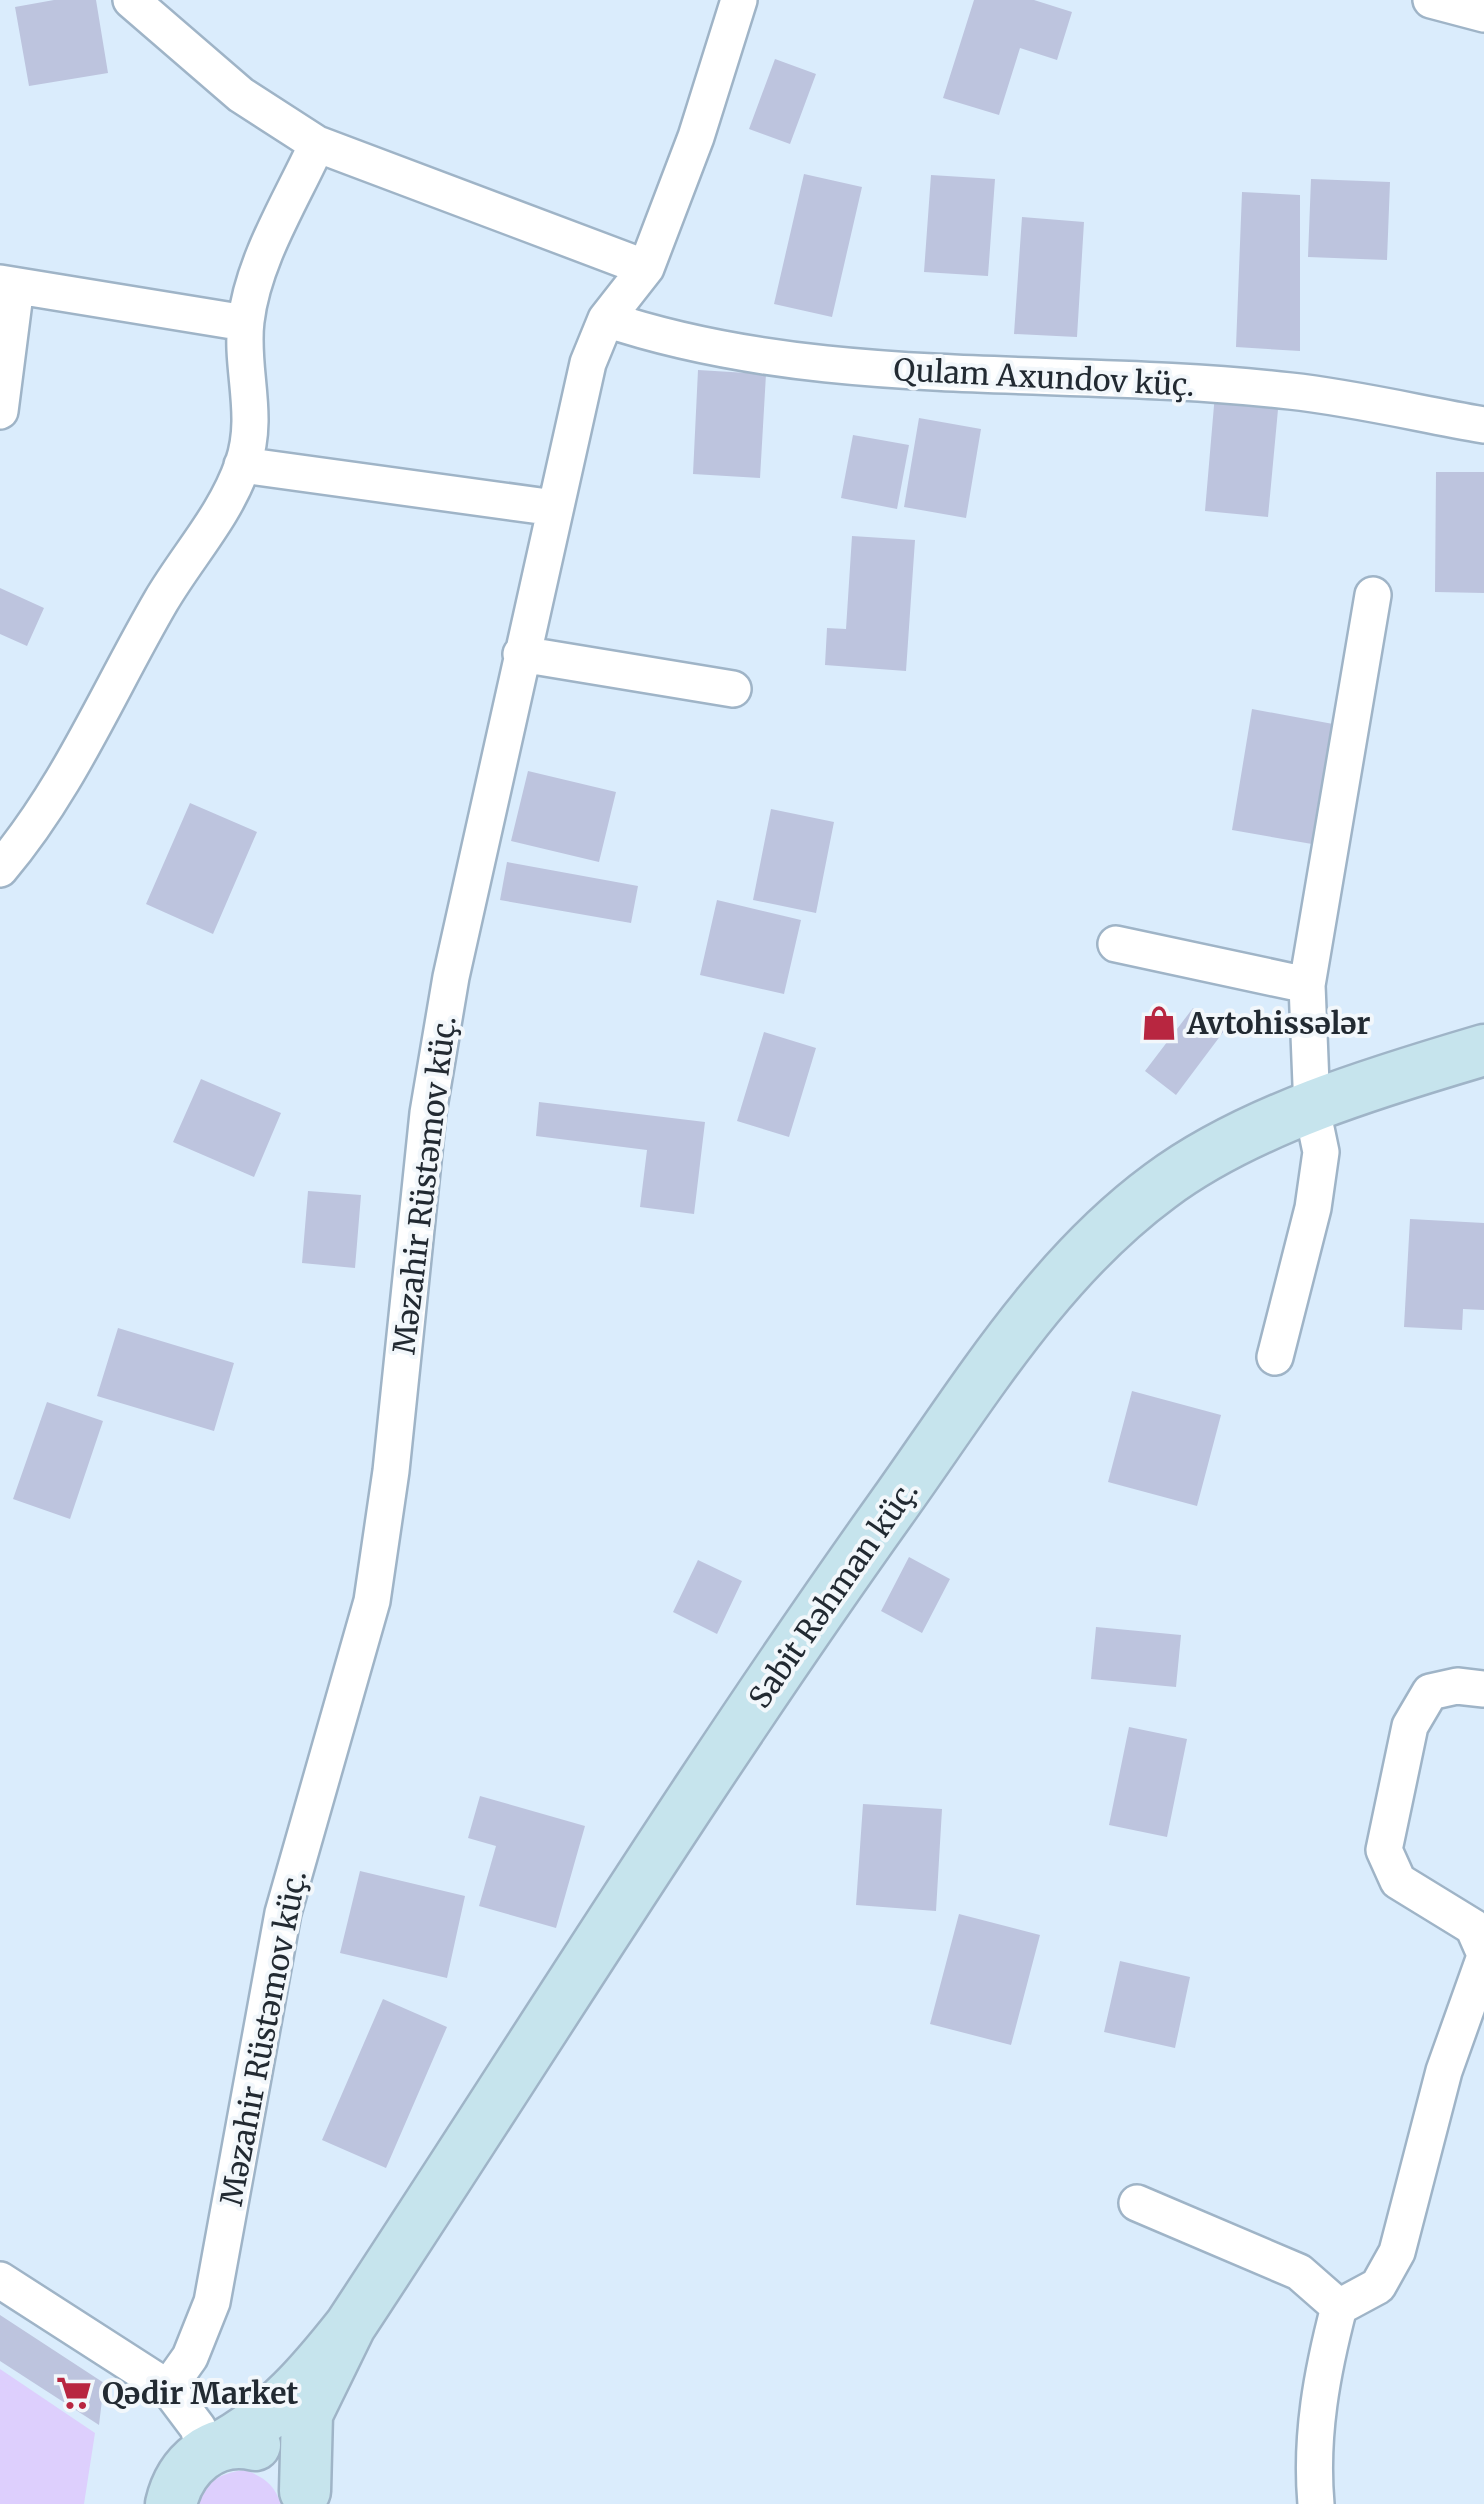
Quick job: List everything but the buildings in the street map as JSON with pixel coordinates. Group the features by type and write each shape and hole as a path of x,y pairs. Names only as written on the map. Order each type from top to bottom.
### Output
{"main road":[{"name":"Sabit Rəhman küç.","path":"350,2326 791,1649 1018,1330 1076,1261 1163,1183 1222,1148 1312,1109 1484,1052"},
{"path":"150,2504 287,2401 350,2326"},
{"path":"306,2497 308,2414 350,2326"},
{"path":"197,2467 244,2443 282,2457 306,2497"}],"street":[{"path":"131,0 241,96 318,144 646,268"},
{"name":"Məzahir Rüstəmov küç.","path":"168,2388 190,2357 212,2302 283,1913 372,1601 390,1471 428,1113 451,977 588,363 606,319 646,268 696,137 739,0"},
{"path":"1431,0 1484,14"},
{"path":"0,869 74,764 162,600 222,512 251,435 245,323 253,285 318,144"},
{"path":"0,411 8,284 245,323"},
{"name":"Qulam Axundov küç.","path":"606,319 650,334 826,364 1290,391 1484,425"},
{"path":"242,465 555,508"},
{"path":"1275,1357 1313,1208 1321,1152 1312,1109 1306,985 1372,595"},
{"path":"521,654 734,689"},
{"path":"1116,944 1306,985"},
{"path":"1316,2504 1313,2469 1321,2376 1339,2307 1378,2286 1397,2252 1444,2072 1484,1956 1473,1927 1398,1882 1384,1850 1410,1726 1430,1692 1457,1686 1484,1689"},
{"path":"1137,2202 1299,2272 1339,2307"},
{"path":"0,2280 168,2388 198,2428 197,2467"}],"shaded area":[{"path":"0,2369 95,2433 84,2504 0,2504"},
{"path":"245,2470 267,2482 281,2504 199,2504 205,2489 216,2479"}],"place":[{"name":"Avtohissələr","path":"1159,1023"},
{"name":"Qədir Market","path":"74,2393"}]}
